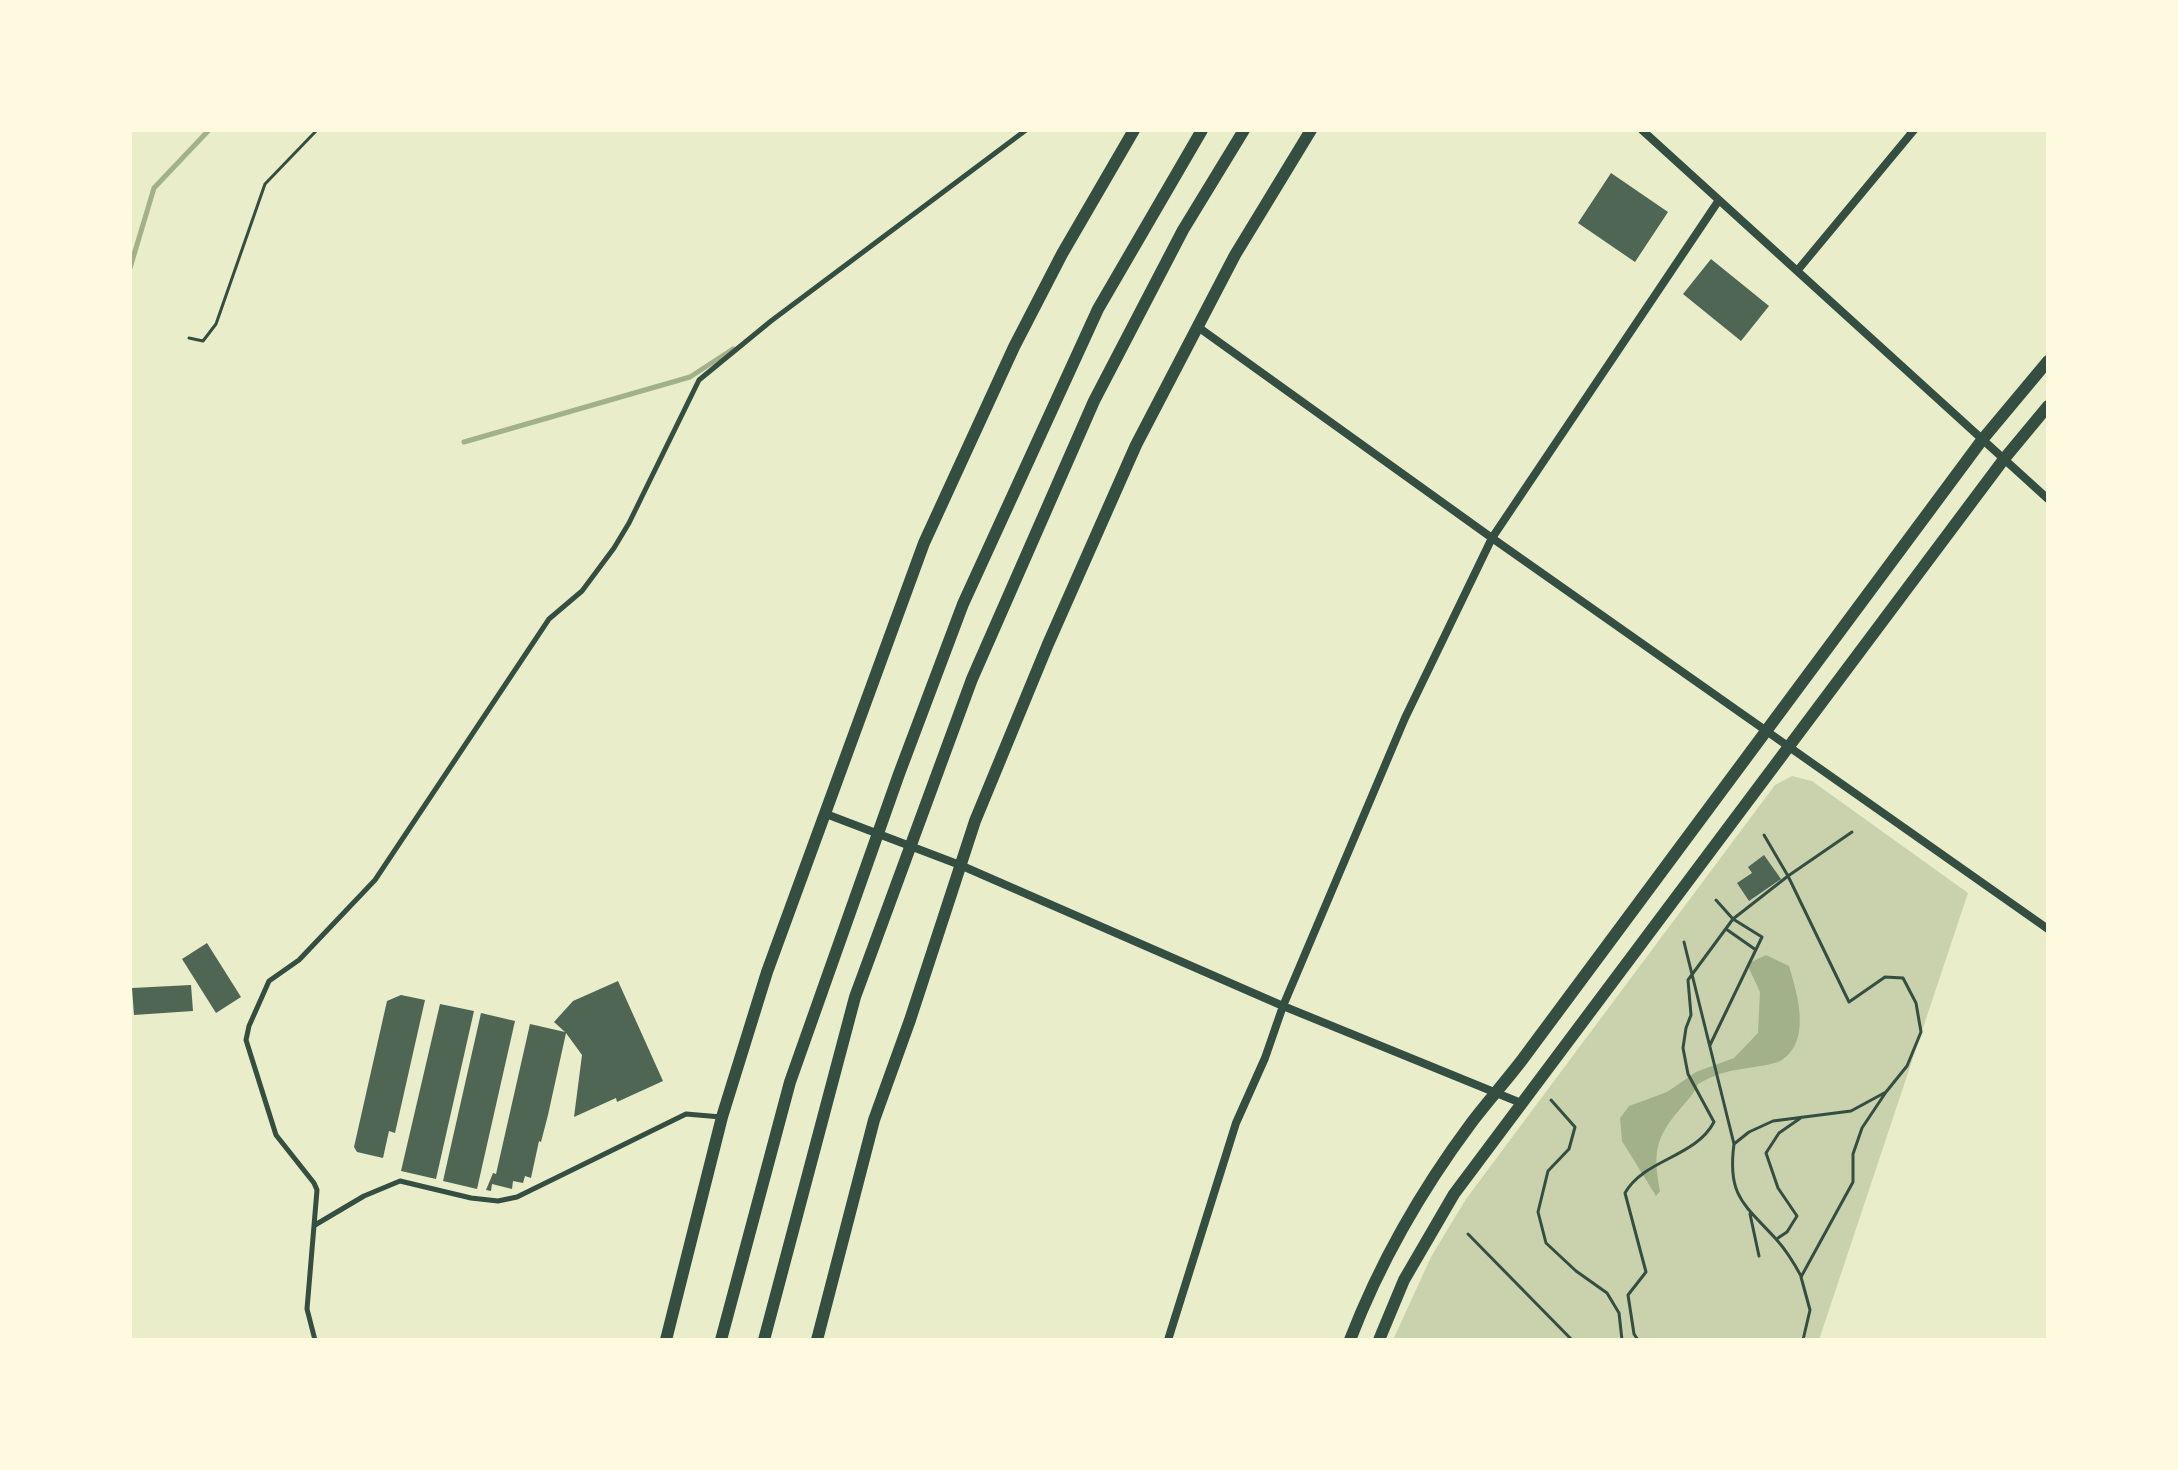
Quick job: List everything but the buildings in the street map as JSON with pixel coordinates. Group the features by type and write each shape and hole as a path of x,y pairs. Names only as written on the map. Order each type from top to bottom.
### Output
{"street":[{"path":"666,1340 722,1117 767,972 924,543 1021,333 1062,254 1134,130"},
{"path":"721,1340 790,1082 963,604 1098,309 1202,130"},
{"path":"764,1340 855,997 972,679 1094,401 1183,230 1244,130"},
{"path":"817,1340 874,1120 975,821 1123,473 1235,255 1311,130"},
{"path":"1642,130 2048,499"},
{"path":"1797,271 1914,130"},
{"path":"1168,1340 1236,1123 1265,1058 1283,1006 1405,718 1492,538 1719,200"},
{"path":"1198,327 2048,929"},
{"path":"1350,1340 1365,1301 1402,1230 1472,1122 1982,440 2048,361"},
{"path":"1379,1340 1404,1280 1454,1194 2004,459 2048,406"},
{"path":"826,814 911,844 1283,1006 1521,1103"}],"lane":[{"path":"315,1340 307,1309 317,1190 276,1135 246,1040 269,981 299,960 375,880 549,619 582,591 614,548 699,380 771,321 1026,130"},
{"path":"315,1225 364,1196 400,1181 471,1198 498,1201 517,1197 686,1114 722,1117"}],"path":[{"path":"189,338 203,341 216,324 265,184 317,130"},
{"path":"1638,1340 1634,1334 1628,1295 1646,1272 1625,1193 1633,1179 1706,1137 1714,1122 1688,1074 1683,1048 1691,1015 1688,980 1733,919 1852,832"},
{"path":"1764,835 1788,876 1849,1002 1885,977 1903,978 1916,1003 1921,1032 1907,1066 1862,1128 1853,1154 1853,1182 1801,1277"},
{"path":"1709,1045 1762,937 1733,919 1716,900"},
{"path":"1726,929 1756,950"},
{"path":"1684,942 1734,1144 1731,1167 1737,1193 1750,1214 1776,1239 1801,1277 1810,1310 1803,1340"},
{"path":"1734,1144 1749,1132 1773,1121 1851,1111 1886,1092"},
{"path":"1551,1100 1575,1127 1569,1149 1548,1171 1538,1212 1546,1243 1576,1271 1607,1293 1619,1313 1622,1340"},
{"path":"1776,1239 1787,1232 1797,1216 1778,1188 1766,1153 1779,1133 1805,1115"},
{"path":"1750,1214 1759,1256"},
{"path":"1468,1234 1572,1340"}],"shaded area":[{"path":"1792,776 1812,781 1968,893 1819,1340 1393,1340 1431,1257 1466,1199 1775,785"},
{"path":"1766,955 1789,966 1800,1016 1797,1041 1778,1062 1723,1073 1698,1084 1661,1138 1657,1156 1660,1191 1656,1196 1622,1141 1620,1118 1629,1106 1667,1092 1696,1072 1734,1058 1758,1033 1760,992 1747,964"}],"waterway":[{"path":"130,268 154,188 209,130"},
{"path":"464,442 690,377 733,349"}]}
